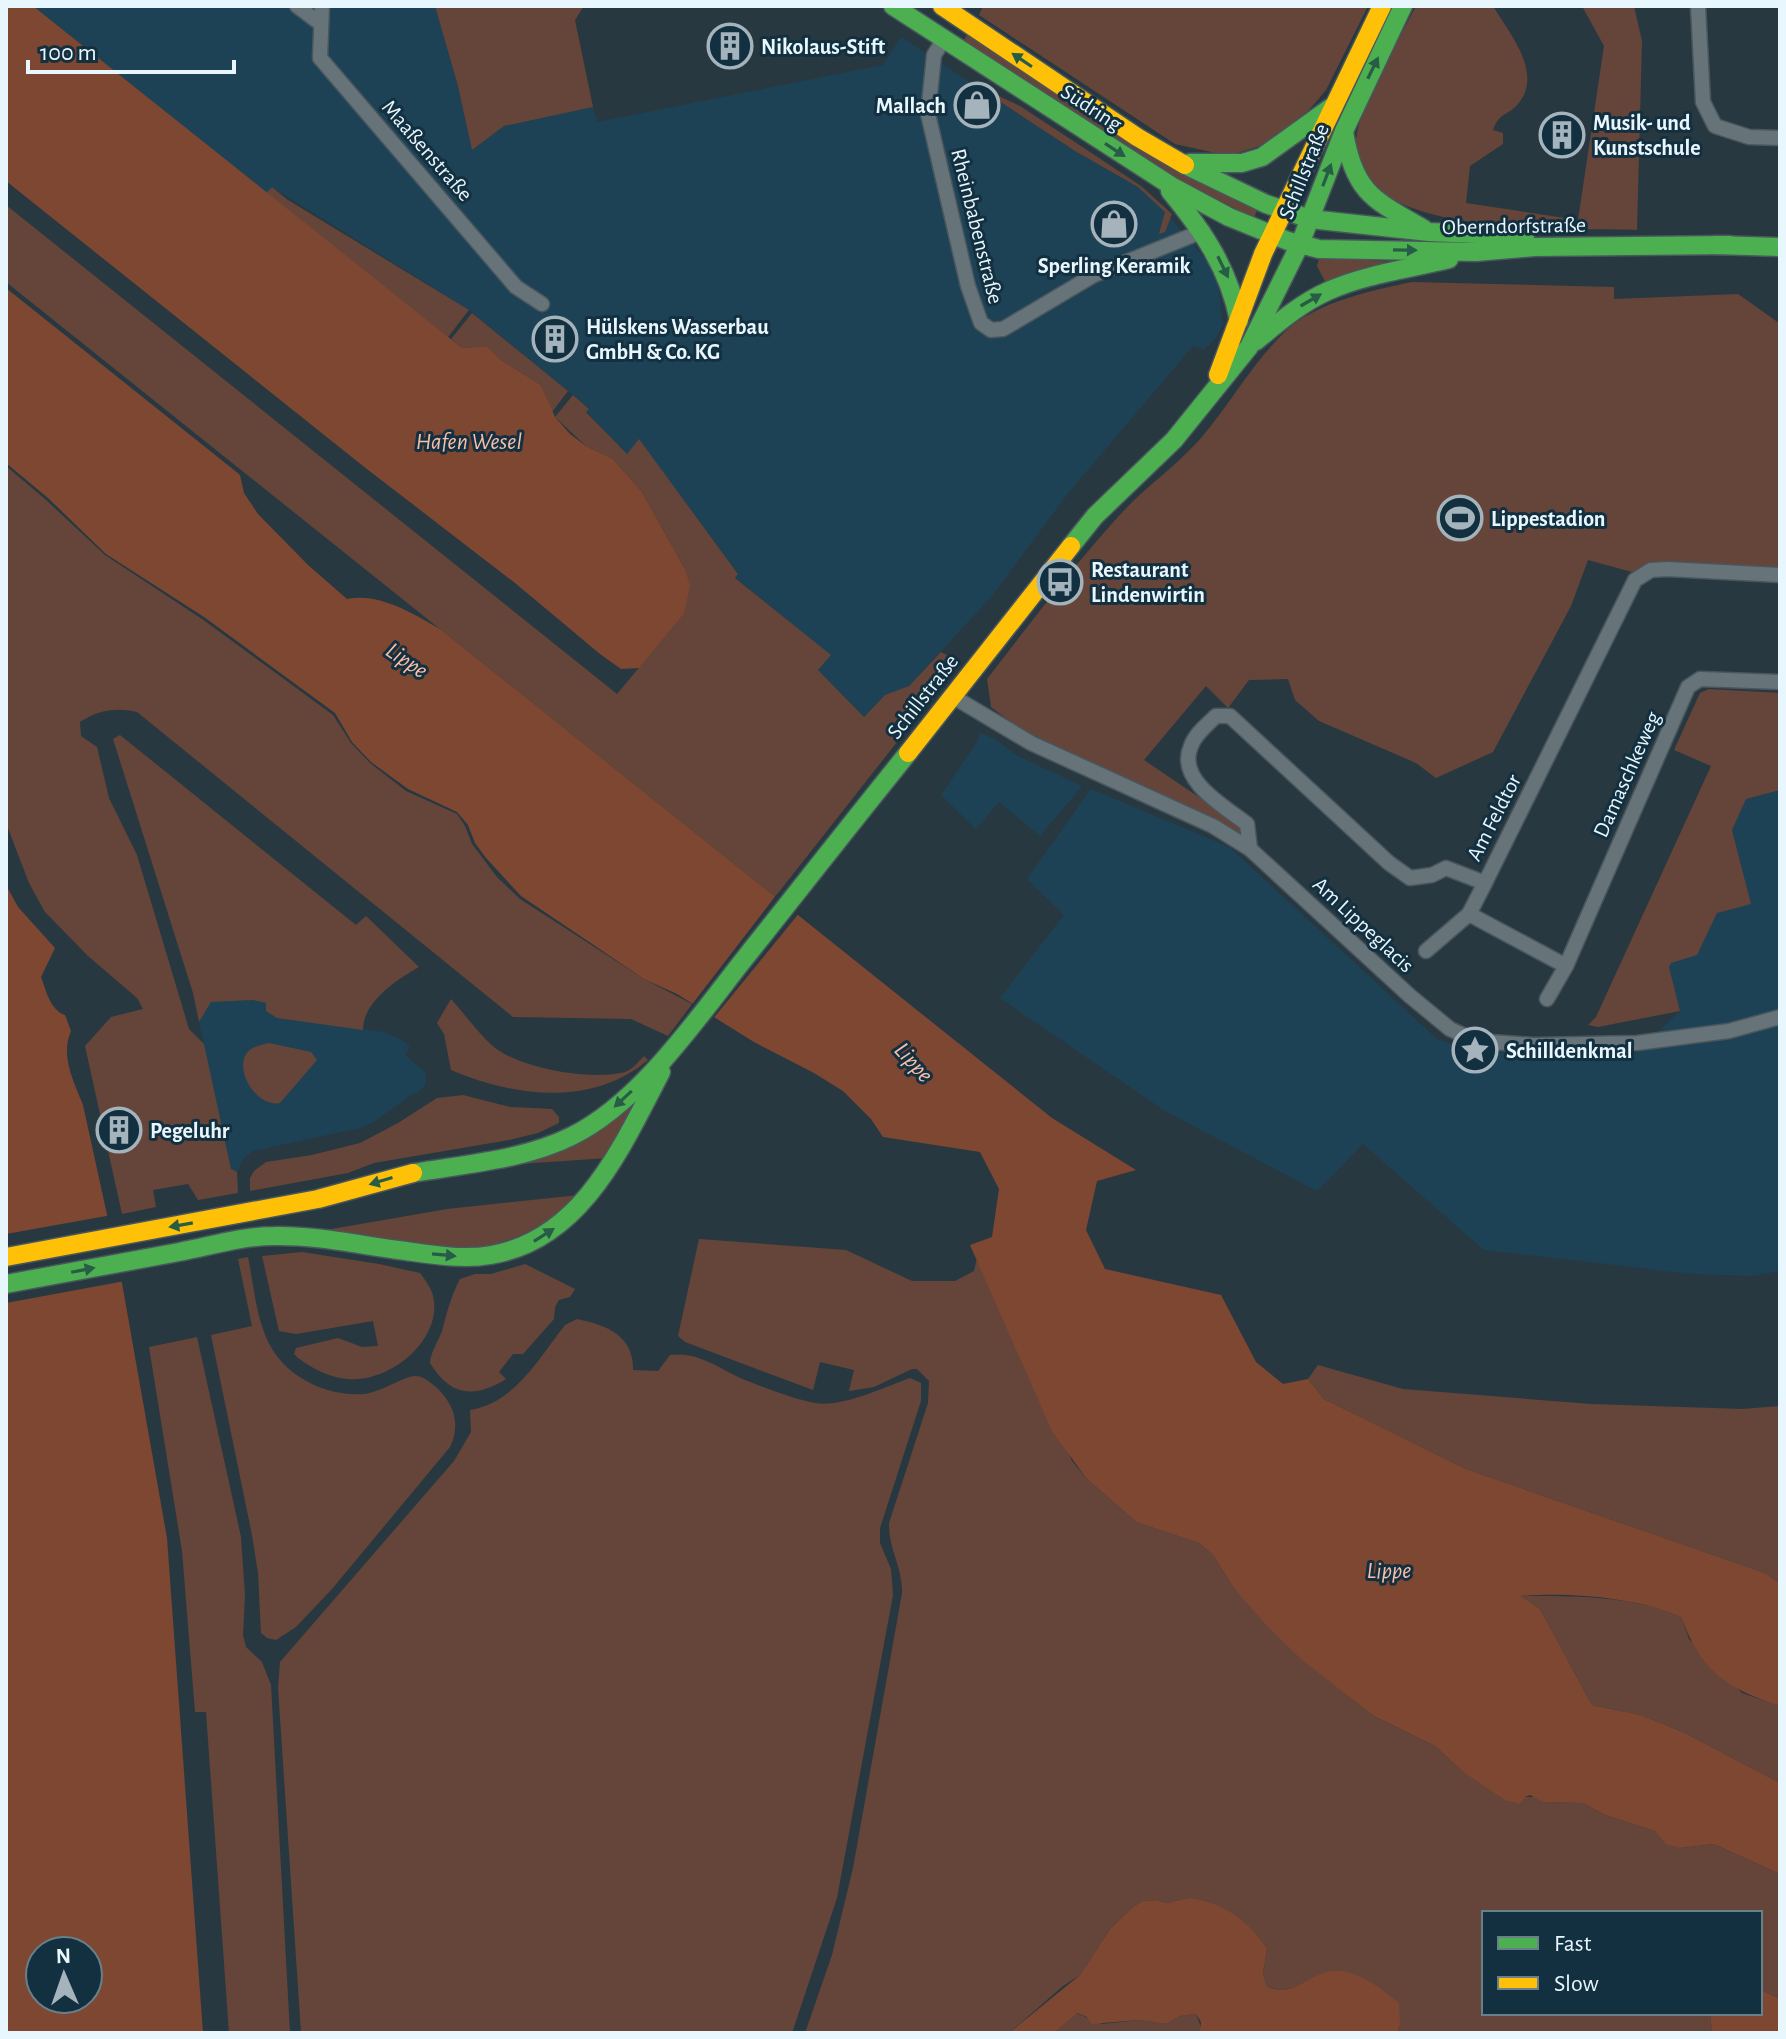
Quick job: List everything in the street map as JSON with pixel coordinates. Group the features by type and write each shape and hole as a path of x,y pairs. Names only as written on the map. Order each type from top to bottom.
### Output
{"main road":[{"name":"Südring","path":"893,6 1162,181 1206,206 1271,236"},
{"name":"Südring","path":"942,6 962,12 1084,102 1182,163 1283,211"},
{"name":"Schillstraße","path":"1214,388 1224,354 1271,236 1382,6"},
{"name":"Schillstraße","path":"678,1043 1095,516 1174,440 1249,347 1300,244 1344,131 1403,6"},
{"path":"944,39 962,12"},
{"path":"1182,163 1242,163 1262,157 1334,105"},
{"path":"1344,131 1350,164 1360,185 1381,203 1429,232"},
{"path":"1162,181 1203,231 1230,280 1239,322"},
{"name":"Oberndorfstraße","path":"1283,211 1310,219 1429,232 1780,247"},
{"name":"Oberndorfstraße","path":"1271,236 1319,249 1476,252 1534,247 1730,245"},
{"path":"1249,347 1293,310 1326,292 1361,279 1476,252"},
{"path":"6,1257 318,1199 399,1176 521,1154 571,1137 597,1122 626,1098 678,1043"},
{"path":"6,1284 263,1236 337,1240 464,1257 494,1255 527,1245 559,1226 585,1201 606,1171 678,1043"}],"street":[{"path":"297,6 321,24"},
{"name":"Maaßenstraße","path":"322,6 320,58 516,287 542,304"},
{"path":"1698,6 1703,102 1715,126 1749,137 1780,138"},
{"name":"Rheinbabenstraße","path":"944,39 934,55 928,114 968,286 981,323 991,330 1003,329 1094,275 1203,231"},
{"name":"Am Feldtor","path":"1250,849 1247,824 1199,786 1187,760 1193,740 1216,716 1230,716 1389,863 1410,878 1432,875 1446,868 1485,883 1635,580 1651,570 1667,569 1780,575"},
{"name":"Damaschkeweg","path":"1547,999 1566,966 1688,687 1700,679 1780,682"},
{"name":"Am Lippeglacis","path":"952,696 1031,743 1213,826 1250,849 1410,996 1450,1029 1476,1041 1534,1045 1637,1043 1729,1031 1780,1017"},
{"path":"1426,951 1469,914 1485,883"},
{"path":"1469,914 1566,966"}],"shaded area":[{"path":"33,6 435,6 472,150 504,126 593,107 597,122 883,65 901,37 1075,151 1138,187 1163,209 1213,273 1224,322 1216,338 1204,349 1193,346 1069,492 991,597 909,686 885,695 864,717 818,670 830,655 735,577 738,573 639,440 627,454 586,411 589,408 469,310 272,187 266,193"},
{"path":"435,6 584,6 575,20 593,107 504,126 472,150"},
{"path":"983,6 1368,6 1326,90 1309,110 1263,145 1237,153 1216,153 1175,144 979,15"},
{"path":"1416,6 1493,6 1515,41 1526,66 1525,92 1518,104 1498,120 1493,130 1503,133 1503,144 1470,166 1466,203 1578,220 1604,46 1582,6 1634,6 1642,41 1637,230 1518,227 1469,222 1424,212 1386,196 1362,172 1356,139 1359,124 1372,90"},
{"path":"967,35 1258,208 1254,218 1159,169 964,40"},
{"path":"973,84 1020,106 1141,186 1172,214 1165,232 1159,234 1165,212 1138,187 1075,151"},
{"path":"272,187 288,200 469,310 448,337 266,193"},
{"path":"6,205 617,694 684,614 685,569 642,492 613,459 586,446 555,417 573,395 627,454 639,439 738,574 735,578 831,655 818,670 864,717 885,695 909,686 941,652 960,662 775,897 6,282"},
{"path":"1320,256 1404,263 1327,285 1317,266"},
{"name":"Lippestadion","path":"1412,282 1614,287 1614,299 1738,294 1779,323 1780,569 1650,562 1632,572 1588,560 1571,606 1493,752 1436,778 1416,763 1319,721 1295,700 1288,679 1249,680 1228,708 1206,686 1144,760 1243,827 1239,837 1216,822 1017,727 991,707 987,679 1034,618 1127,507 1201,438 1276,341 1300,320 1330,304"},
{"path":"472,313 568,391 552,412 541,385 501,360 487,346 462,348 451,339"},
{"path":"6,466 105,555 202,619 333,715 351,743 370,763 406,791 457,814 472,844 497,877 520,899 644,979 692,1004 668,1036 631,1019 513,1017 137,712 100,712 80,722 81,736 97,747 109,798 137,855 189,1029 204,1044 231,1169 237,1172 238,1193 198,1200 188,1184 153,1190 156,1207 122,1214 85,1046 111,1017 143,1009 137,998 88,956 45,912 29,883 6,823"},
{"path":"1709,689 1780,693 1780,790 1746,799 1732,830 1751,904 1717,913 1697,955 1671,963 1669,967 1680,1011 1598,1027 1588,1025 1596,1017 1711,766 1674,750 1700,693"},
{"path":"980,733 993,738 1018,756 1082,786 1040,836 999,802 976,829 941,795"},
{"path":"120,735 356,925 366,916 419,967 382,993 369,1010 363,1030 277,1018 266,1011 266,1003 253,1000 211,1002 199,1022 193,993 113,739"},
{"path":"1091,789 1229,847 1437,1039 1474,1052 1635,1054 1680,1011 1669,967 1671,963 1697,955 1717,913 1751,903 1732,830 1746,799 1780,790 1780,1271 1752,1276 1693,1274 1484,1250 1363,1144 1317,1191 1165,1111 1000,998 1064,915 1027,879"},
{"path":"451,999 493,1046 510,1057 541,1068 577,1074 611,1074 625,1072 644,1056 648,1060 626,1075 578,1091 527,1091 476,1079 451,1070 444,1034 437,1023"},
{"path":"253,1000 266,1003 277,1018 384,1032 399,1039 410,1046 405,1055 425,1072 426,1084 416,1094 360,1128 253,1151 244,1158 237,1172 231,1170 199,1022 211,1002"},
{"path":"269,1043 311,1052 317,1060 280,1103 262,1099 248,1084 244,1074 245,1056 251,1049"},
{"path":"642,1088 608,1158 503,1165"},
{"path":"463,1095 510,1107 552,1109 559,1117 559,1123 538,1133 509,1140 374,1163 348,1173 250,1191 250,1178 266,1162 360,1143 437,1098"},
{"path":"579,1195 539,1230 473,1251 303,1234 447,1209"},
{"path":"699,1239 846,1250 912,1281 955,1281 974,1271 977,1258 1072,1461 1086,1478 1136,1522 1199,1543 1213,1555 1233,1587 1339,1688 1374,1716 1435,1746 1462,1771 1525,1797 1536,1797 1544,1802 1583,1803 1605,1815 1655,1831 1680,1848 1714,1844 1780,1874 1780,1999 1762,1990 1762,1911 1482,1911 1482,2015 1710,2015 1712,2033 1397,2033 1400,2025 1320,1975 1289,1989 1267,1987 1263,1974 1267,1949 1188,1898 1167,1903 1143,1901 1134,1906 1110,1929 1080,1975 1009,2033 805,2033 832,1955 853,1868 902,1593 889,1523 928,1403 929,1381 917,1369 912,1369 874,1387 849,1391 854,1370 820,1362 813,1390 685,1342 678,1336"},
{"path":"302,1252 420,1273 431,1289 434,1301 433,1317 420,1345 394,1367 363,1379 328,1375 298,1358 294,1354 296,1348 338,1338 362,1347 378,1346 373,1321 296,1334 279,1331 262,1256"},
{"path":"248,1257 263,1329 278,1358 289,1369 317,1386 348,1394 371,1393 410,1377 421,1377 436,1387 447,1400 455,1422 450,1447 332,1589 296,1627 276,1640 261,1633 258,1573 252,1535 211,1335 252,1326 238,1259"},
{"path":"525,1264 575,1289 570,1297 559,1300 554,1319 523,1354 513,1354 499,1372 506,1379 483,1390 454,1388 430,1363 460,1279"},
{"path":"577,1319 617,1334 629,1349 633,1370 658,1371 670,1355 680,1354 709,1362 780,1393 826,1404 863,1396 910,1378 921,1383 921,1401 880,1528 880,1543 891,1569 893,1595 837,1898 792,2033 301,2033 278,1688 280,1662 454,1461 471,1432 470,1410 486,1406 513,1389 565,1325"},
{"path":"197,1337 241,1537 245,1595 243,1635 246,1647 262,1662 271,1685 290,2033 229,2033 206,1712 195,1712 182,1551 149,1347"},
{"path":"1318,1365 1403,1389 1591,1404 1742,1409 1780,1406 1780,1583 1765,1573 1466,1469 1324,1399 1308,1379"},
{"path":"1518,1596 1622,1601 1681,1617 1689,1639 1742,1693 1780,1706 1780,1783 1685,1733 1641,1715 1592,1705 1540,1609"},
{"path":"1076,2013 1102,2024 1139,2020 1166,2024 1180,2016 1196,2014 1202,2030 1200,2033 1054,2033"}],"water":[{"name":"Hafen Wesel","path":"6,6 33,6 462,348 487,346 501,360 541,385 555,417 570,434 613,459 642,492 685,569 690,586 684,614 639,668 621,669 600,654 515,583 6,181"},
{"name":"Lippe","path":"6,288 240,475 244,493 258,514 347,599 384,601 440,629 1052,1118 1136,1170 1097,1181 1086,1230 1105,1269 1221,1295 1256,1362 1283,1384 1308,1379 1324,1399 1466,1469 1765,1573 1780,1583 1780,1706 1745,1692 1718,1675 1698,1652 1681,1617 1643,1605 1602,1598 1520,1596 1540,1609 1592,1705 1641,1715 1685,1733 1780,1783 1780,1874 1714,1844 1680,1848 1666,1844 1655,1831 1605,1815 1583,1803 1543,1802 1530,1795 1520,1804 1505,1800 1462,1771 1435,1746 1374,1716 1302,1660 1267,1626 1233,1587 1213,1555 1199,1543 1136,1522 1086,1478 1052,1431 970,1245 992,1237 999,1189 980,1152 883,1137 871,1119 843,1091 754,1042 677,994 644,979 521,896 486,858 457,812 408,789 371,762 352,742 335,713 204,617 106,554 6,463"},
{"path":"6,885 18,907 55,948 41,977 52,1004 65,1015 71,1031 68,1059 83,1105 122,1283 167,1538 203,2033 6,2033"},
{"path":"1188,1898 1223,1908 1252,1929 1267,1949 1263,1974 1267,1987 1286,1989 1332,1971 1359,1976 1399,2003 1400,2025 1397,2033 1200,2033 1201,2022 1196,2014 1180,2016 1166,2024 1139,2020 1091,2024 1087,2017 1077,2013 1054,2033 1009,2033 1080,1975 1110,1929 1134,1906 1143,1901 1167,1903"},
{"path":"1762,1990 1780,1999 1780,2033 1712,2033 1710,2015 1762,2015"}],"pier":[{"path":"777,894 800,912 712,1020 690,1007"},
{"path":"112,1215 125,1281 6,1303 6,1234"}],"traffic: fast":[{"path":"893,6 1173,187 1229,217 1288,241 1319,249 1476,252 1534,247 1730,245"},
{"path":"1071,546 1095,516 1174,440 1249,347 1300,244 1344,131 1403,6"},
{"path":"1189,163 1242,163 1262,157 1330,108"},
{"path":"1344,132 1354,169 1369,192 1379,202 1424,229"},
{"path":"1185,165 1266,204 1310,219 1429,232 1525,236"},
{"path":"1170,191 1213,252 1229,284 1239,321"},
{"path":"1715,245 1780,247"},
{"path":"1256,341 1299,307 1342,285 1449,259"},
{"path":"413,1173 534,1151 572,1136 622,1102 688,1031 908,753"},
{"path":"6,1284 262,1236 308,1237 459,1257 491,1255 523,1246 551,1230 575,1210 596,1185 631,1130 661,1072"}],"traffic: slow":[{"path":"942,6 1137,137 1185,165"},
{"path":"1218,375 1263,254 1382,6"},
{"path":"908,753 1071,546"},
{"path":"6,1257 318,1199 413,1173"}],"place":[{"name":"Nikolaus-Stift","path":"730,46"},
{"name":"Mallach","path":"977,105"},
{"name":"Musik- und Kunstschule","path":"1562,135"},
{"name":"Sperling Keramik","path":"1114,224"},
{"name":"Hülskens Wasserbau GmbH & Co. KG","path":"555,339"},
{"name":"Lippestadion","path":"1460,518"},
{"name":"Restaurant Lindenwirtin","path":"1060,582"},
{"name":"Schilldenkmal","path":"1475,1050"},
{"name":"Pegeluhr","path":"119,1130"}]}
